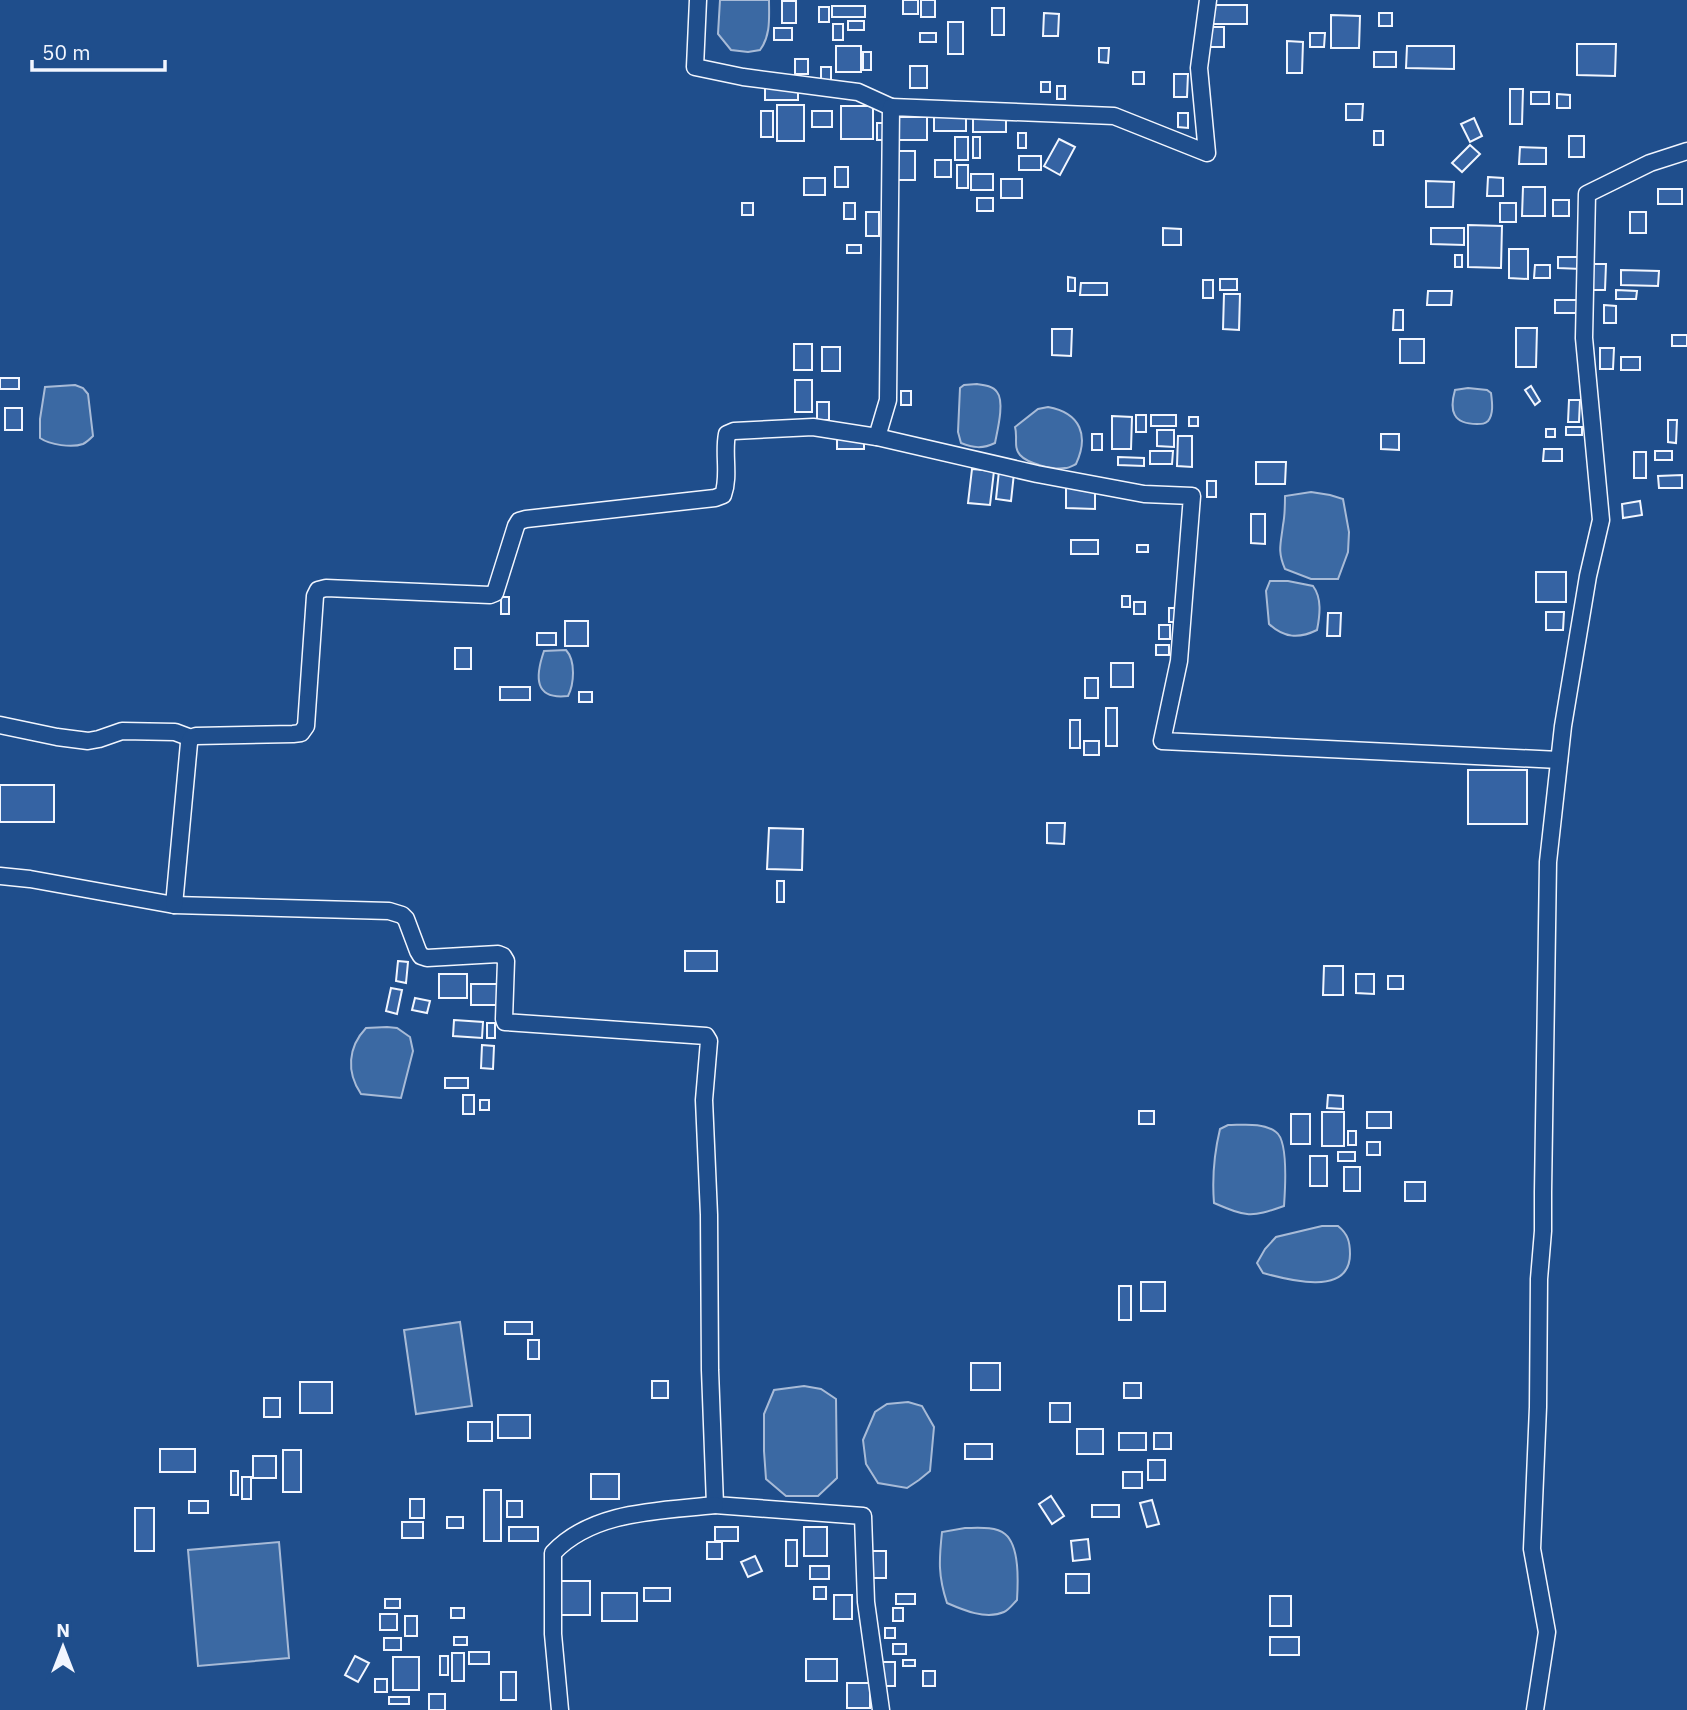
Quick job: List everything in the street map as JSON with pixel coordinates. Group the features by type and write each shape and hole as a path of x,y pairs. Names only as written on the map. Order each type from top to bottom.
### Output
{"street":[{"path":"698,0 695,66 743,77 858,92 891,107 1114,116 1207,153 1199,68 1208,0"},
{"path":"877,437 888,400 891,107"},
{"path":"1535,1710 1547,1632 1532,1549 1538,1406 1539,1279 1543,1231 1548,862 1563,726 1601,520 1584,338 1587,194 1650,163 1687,151"},
{"path":"0,725 88,741 122,731 175,732 191,738 301,733 306,726 315,596 318,590 326,588 490,595 495,593 519,521 715,498 723,495 726,487 727,434 734,431 813,428 877,437 1037,474 1143,494 1192,496 1179,661 1163,741 1559,760"},
{"path":"174,905 187,756 191,738"},
{"path":"0,876 174,905 389,911 406,919 418,951 426,958 498,954 503,956 506,961 505,1022 706,1036 709,1041 704,1100 716,1505"},
{"path":"560,1710 554,1634 554,1553 562,1543 587,1528 621,1516 716,1505 863,1516 866,1602 881,1710"}],"water":[{"path":"720,0 769,0 768,32 760,50 731,50 718,34"},
{"path":"977,384 995,390 1000,403 995,443 982,447 961,443 958,432 960,388"},
{"path":"75,385 88,394 93,436 83,444 73,446 55,444 40,438 45,387"},
{"path":"1468,388 1491,393 1492,411 1486,423 1463,422 1455,415 1455,390"},
{"path":"1048,407 1068,414 1075,420 1082,435 1076,464 1069,467 1054,468 1035,464 1020,455 1017,449 1015,427 1038,409"},
{"path":"1311,492 1343,499 1349,532 1348,552 1338,579 1311,579 1285,569 1281,557 1285,496"},
{"path":"1270,581 1313,586 1319,601 1317,630 1292,636 1269,624 1266,591"},
{"path":"566,650 573,666 570,691 568,696 549,694 543,690 539,678 544,651"},
{"path":"366,1028 397,1028 410,1037 413,1051 401,1098 361,1094 351,1068 356,1043"},
{"path":"1228,1125 1265,1127 1280,1137 1285,1167 1284,1206 1263,1213 1249,1214 1214,1203 1216,1148 1220,1129"},
{"path":"1322,1226 1338,1226 1348,1238 1350,1254 1347,1267 1340,1276 1329,1281 1316,1282 1263,1273 1257,1263 1276,1237"},
{"path":"460,1322 472,1406 416,1414 404,1330"},
{"path":"804,1386 821,1389 836,1399 837,1478 818,1496 786,1496 766,1479 764,1414 774,1390"},
{"path":"908,1402 922,1406 934,1427 930,1471 907,1488 878,1483 866,1464 863,1440 875,1412 887,1404"},
{"path":"965,1528 1001,1531 1010,1540 1016,1556 1017,1600 1004,1612 982,1615 947,1603 940,1568 942,1532"},
{"path":"279,1542 289,1658 198,1666 188,1550"}],"building":[{"path":"903,0 918,0 918,14 903,14"},
{"path":"921,0 935,0 935,17 921,17"},
{"path":"782,1 796,1 796,23 782,23"},
{"path":"1212,5 1247,5 1247,24 1212,24"},
{"path":"832,6 865,6 865,17 832,17"},
{"path":"819,7 829,7 829,22 819,22"},
{"path":"992,8 1004,8 1004,35 992,35"},
{"path":"1044,13 1059,14 1058,36 1043,36"},
{"path":"1379,13 1392,13 1392,26 1379,26"},
{"path":"1331,15 1360,16 1359,48 1331,48"},
{"path":"848,21 864,21 864,30 848,30"},
{"path":"948,22 963,22 963,54 948,54"},
{"path":"833,24 843,24 843,40 833,40"},
{"path":"1207,27 1224,27 1224,47 1207,47"},
{"path":"774,28 792,28 792,40 774,40"},
{"path":"920,33 936,33 936,42 920,42"},
{"path":"1310,33 1325,33 1324,47 1310,47"},
{"path":"1287,41 1303,42 1302,73 1287,73"},
{"path":"1577,44 1616,44 1615,76 1577,75"},
{"path":"836,46 861,46 861,72 836,72"},
{"path":"1407,46 1454,46 1454,69 1406,68"},
{"path":"1099,48 1109,48 1108,63 1099,62"},
{"path":"863,52 871,52 871,70 863,70"},
{"path":"1374,52 1396,52 1396,67 1374,67"},
{"path":"795,59 808,59 808,74 795,74"},
{"path":"910,66 927,66 927,88 910,88"},
{"path":"821,67 831,67 831,82 821,82"},
{"path":"1133,72 1144,72 1144,84 1133,84"},
{"path":"1174,74 1188,74 1187,97 1174,97"},
{"path":"1041,82 1050,82 1050,92 1041,92"},
{"path":"765,86 798,86 798,100 765,100"},
{"path":"1057,86 1065,86 1065,99 1057,99"},
{"path":"1510,89 1523,89 1522,124 1510,124"},
{"path":"1531,92 1549,92 1549,104 1531,104"},
{"path":"1557,94 1570,95 1570,108 1557,108"},
{"path":"1346,104 1363,104 1362,120 1346,120"},
{"path":"777,105 804,105 804,141 777,141"},
{"path":"841,106 873,106 873,139 841,139"},
{"path":"761,111 773,111 773,137 761,137"},
{"path":"812,111 832,111 832,127 812,127"},
{"path":"1178,113 1188,113 1188,128 1178,127"},
{"path":"934,116 966,116 966,131 934,131"},
{"path":"896,117 927,117 927,140 896,140"},
{"path":"973,117 1006,117 1006,132 973,132"},
{"path":"1474,118 1482,136 1470,142 1461,124"},
{"path":"877,123 885,123 885,140 877,140"},
{"path":"1374,131 1383,131 1383,145 1374,145"},
{"path":"1018,133 1026,133 1026,148 1018,148"},
{"path":"1569,136 1584,136 1584,157 1569,157"},
{"path":"955,137 968,137 968,160 955,160"},
{"path":"973,137 980,137 980,158 973,158"},
{"path":"1059,139 1075,147 1060,175 1044,166"},
{"path":"1470,145 1480,154 1462,172 1452,163"},
{"path":"1520,147 1546,148 1546,164 1519,164"},
{"path":"896,151 915,151 915,180 896,180"},
{"path":"1019,156 1041,156 1041,170 1019,170"},
{"path":"935,160 951,160 951,177 935,177"},
{"path":"957,165 968,165 968,188 957,188"},
{"path":"835,167 848,167 848,187 835,187"},
{"path":"971,174 993,174 993,190 971,190"},
{"path":"1488,177 1503,178 1503,196 1487,196"},
{"path":"804,178 825,178 825,195 804,195"},
{"path":"1001,179 1022,179 1022,198 1001,198"},
{"path":"1426,181 1454,182 1453,207 1426,207"},
{"path":"1523,187 1545,187 1545,216 1522,216"},
{"path":"1658,189 1682,189 1682,204 1658,204"},
{"path":"977,198 993,198 993,211 977,211"},
{"path":"1553,200 1569,200 1569,216 1553,216"},
{"path":"742,203 753,203 753,215 742,215"},
{"path":"844,203 855,203 855,219 844,219"},
{"path":"1500,203 1516,203 1516,222 1500,222"},
{"path":"866,212 879,212 879,236 866,236"},
{"path":"1630,212 1646,212 1646,233 1630,233"},
{"path":"1468,225 1502,226 1501,268 1468,267"},
{"path":"1163,228 1181,229 1181,245 1163,245"},
{"path":"1431,228 1464,228 1464,245 1431,244"},
{"path":"847,245 861,245 861,253 847,253"},
{"path":"1509,249 1528,249 1528,279 1509,278"},
{"path":"1455,255 1462,255 1462,267 1455,267"},
{"path":"1558,257 1581,257 1581,269 1558,268"},
{"path":"1592,264 1606,264 1605,290 1592,290"},
{"path":"1535,265 1550,265 1550,278 1534,278"},
{"path":"1621,270 1659,271 1658,286 1621,285"},
{"path":"1068,277 1075,278 1075,291 1068,291"},
{"path":"1220,279 1237,279 1237,290 1220,290"},
{"path":"1203,280 1213,280 1213,298 1203,298"},
{"path":"1081,283 1107,283 1107,295 1080,295"},
{"path":"1616,290 1637,291 1636,299 1616,299"},
{"path":"1428,291 1452,291 1451,305 1427,305"},
{"path":"1224,294 1240,294 1239,330 1223,329"},
{"path":"1555,300 1578,300 1577,313 1555,313"},
{"path":"1604,305 1616,306 1616,323 1604,323"},
{"path":"1394,310 1403,310 1403,330 1393,330"},
{"path":"1516,328 1537,328 1536,367 1516,367"},
{"path":"1052,329 1072,329 1071,356 1052,355"},
{"path":"1672,335 1687,335 1687,346 1672,346"},
{"path":"1400,339 1424,339 1424,363 1400,363"},
{"path":"794,344 812,344 812,370 794,370"},
{"path":"822,347 840,347 840,371 822,371"},
{"path":"1600,348 1614,348 1613,369 1600,369"},
{"path":"1621,357 1640,357 1640,370 1621,370"},
{"path":"0,378 19,378 19,389 0,389"},
{"path":"795,380 812,380 812,412 795,412"},
{"path":"1531,386 1540,401 1535,405 1525,390"},
{"path":"901,391 911,391 911,405 901,405"},
{"path":"1569,400 1580,400 1579,422 1568,422"},
{"path":"817,402 829,402 829,420 817,420"},
{"path":"5,408 22,408 22,430 5,430"},
{"path":"1136,415 1146,415 1146,432 1136,432"},
{"path":"1151,415 1176,415 1176,426 1151,426"},
{"path":"1112,416 1132,417 1131,449 1112,449"},
{"path":"1189,417 1198,417 1198,426 1189,426"},
{"path":"1668,420 1677,420 1676,443 1668,442"},
{"path":"1566,427 1582,427 1582,435 1566,435"},
{"path":"1546,429 1555,429 1555,437 1546,437"},
{"path":"1157,430 1174,430 1174,447 1157,446"},
{"path":"1092,434 1102,434 1102,450 1092,450"},
{"path":"1381,434 1399,434 1399,450 1381,449"},
{"path":"1178,436 1192,436 1192,467 1177,466"},
{"path":"837,439 864,439 864,449 837,449"},
{"path":"1544,449 1562,449 1562,461 1543,461"},
{"path":"1150,451 1173,451 1172,464 1150,464"},
{"path":"1655,451 1672,451 1672,460 1655,460"},
{"path":"1634,452 1646,452 1646,478 1634,478"},
{"path":"1118,457 1144,458 1144,466 1118,465"},
{"path":"1256,462 1286,462 1285,484 1256,484"},
{"path":"972,469 994,471 990,505 968,503"},
{"path":"999,471 1014,473 1011,501 996,499"},
{"path":"1682,475 1682,488 1659,488 1658,476"},
{"path":"1207,481 1216,481 1216,497 1207,497"},
{"path":"1066,487 1095,488 1095,509 1066,508"},
{"path":"1640,501 1642,515 1623,518 1622,504"},
{"path":"1251,514 1265,514 1265,544 1251,543"},
{"path":"1071,540 1098,540 1098,554 1071,554"},
{"path":"1137,545 1148,545 1148,552 1137,552"},
{"path":"1536,572 1566,572 1566,602 1536,602"},
{"path":"1122,596 1130,596 1130,607 1122,607"},
{"path":"501,597 509,597 509,614 501,614"},
{"path":"1134,602 1145,602 1145,614 1134,614"},
{"path":"1169,608 1176,608 1176,622 1169,622"},
{"path":"1546,612 1564,612 1563,630 1546,630"},
{"path":"1328,613 1341,613 1340,636 1327,636"},
{"path":"565,621 588,621 588,646 565,646"},
{"path":"1159,625 1170,625 1170,639 1159,639"},
{"path":"537,633 556,633 556,645 537,645"},
{"path":"1156,645 1169,645 1169,655 1156,655"},
{"path":"455,648 471,648 471,669 455,669"},
{"path":"1111,663 1133,663 1133,687 1111,687"},
{"path":"1085,678 1098,678 1098,698 1085,698"},
{"path":"500,687 530,687 530,700 500,700"},
{"path":"579,692 592,692 592,702 579,702"},
{"path":"1106,708 1117,708 1117,746 1106,746"},
{"path":"1070,720 1080,720 1080,748 1070,748"},
{"path":"1084,741 1099,741 1099,755 1084,755"},
{"path":"1468,770 1527,770 1527,824 1468,824"},
{"path":"0,785 54,785 54,822 0,822"},
{"path":"1047,823 1065,823 1064,844 1047,843"},
{"path":"769,828 803,829 802,870 767,869"},
{"path":"777,881 784,881 784,902 777,902"},
{"path":"685,951 717,951 717,971 685,971"},
{"path":"398,961 408,962 406,983 396,981"},
{"path":"1324,966 1343,966 1343,995 1323,995"},
{"path":"439,974 467,974 467,998 439,998"},
{"path":"1356,974 1374,974 1374,994 1356,993"},
{"path":"1388,976 1403,976 1403,989 1388,989"},
{"path":"471,984 501,984 501,1005 471,1005"},
{"path":"391,988 402,990 397,1014 386,1011"},
{"path":"415,998 430,1001 427,1013 412,1010"},
{"path":"454,1020 483,1022 482,1038 453,1036"},
{"path":"487,1023 495,1023 495,1038 487,1038"},
{"path":"482,1045 494,1046 493,1069 481,1068"},
{"path":"445,1078 468,1078 468,1088 445,1088"},
{"path":"463,1095 474,1095 474,1114 463,1114"},
{"path":"1328,1095 1343,1096 1343,1109 1327,1108"},
{"path":"480,1100 489,1100 489,1110 480,1110"},
{"path":"1139,1111 1154,1111 1154,1124 1139,1124"},
{"path":"1322,1112 1344,1112 1344,1146 1322,1146"},
{"path":"1367,1112 1391,1112 1391,1128 1367,1128"},
{"path":"1291,1114 1310,1114 1310,1144 1291,1144"},
{"path":"1348,1131 1356,1131 1356,1145 1348,1145"},
{"path":"1367,1142 1380,1142 1380,1155 1367,1155"},
{"path":"1338,1152 1355,1152 1355,1161 1338,1161"},
{"path":"1310,1156 1327,1156 1327,1186 1310,1186"},
{"path":"1344,1167 1360,1167 1360,1191 1344,1191"},
{"path":"1405,1182 1425,1182 1425,1201 1405,1201"},
{"path":"1141,1282 1165,1282 1165,1311 1141,1311"},
{"path":"1119,1286 1131,1286 1131,1320 1119,1320"},
{"path":"505,1322 532,1322 532,1334 505,1334"},
{"path":"528,1340 539,1340 539,1359 528,1359"},
{"path":"971,1363 1000,1363 1000,1390 971,1390"},
{"path":"652,1381 668,1381 668,1398 652,1398"},
{"path":"300,1382 332,1382 332,1413 300,1413"},
{"path":"1124,1383 1141,1383 1141,1398 1124,1398"},
{"path":"264,1398 280,1398 280,1417 264,1417"},
{"path":"1050,1403 1070,1403 1070,1422 1050,1422"},
{"path":"498,1415 530,1415 530,1438 498,1438"},
{"path":"468,1422 492,1422 492,1441 468,1441"},
{"path":"1077,1429 1103,1429 1103,1454 1077,1454"},
{"path":"1119,1433 1146,1433 1146,1450 1119,1450"},
{"path":"1154,1433 1171,1433 1171,1449 1154,1449"},
{"path":"965,1444 992,1444 992,1459 965,1459"},
{"path":"160,1449 195,1449 195,1472 160,1472"},
{"path":"283,1450 301,1450 301,1492 283,1492"},
{"path":"253,1456 276,1456 276,1478 253,1478"},
{"path":"1148,1460 1165,1460 1165,1480 1148,1480"},
{"path":"231,1471 238,1471 238,1495 231,1495"},
{"path":"1123,1472 1142,1472 1142,1488 1123,1488"},
{"path":"591,1474 619,1474 619,1499 591,1499"},
{"path":"242,1477 251,1477 251,1499 242,1499"},
{"path":"484,1490 501,1490 501,1541 484,1541"},
{"path":"1051,1496 1064,1516 1052,1524 1039,1504"},
{"path":"410,1499 424,1499 424,1518 410,1518"},
{"path":"1152,1500 1159,1524 1147,1527 1140,1503"},
{"path":"189,1501 208,1501 208,1513 189,1513"},
{"path":"507,1501 522,1501 522,1517 507,1517"},
{"path":"1092,1505 1119,1505 1119,1517 1092,1517"},
{"path":"135,1508 154,1508 154,1551 135,1551"},
{"path":"447,1517 463,1517 463,1528 447,1528"},
{"path":"402,1522 423,1522 423,1538 402,1538"},
{"path":"509,1527 538,1527 538,1541 509,1541"},
{"path":"715,1527 738,1527 738,1541 715,1541"},
{"path":"804,1527 827,1527 827,1556 804,1556"},
{"path":"1088,1539 1090,1559 1073,1561 1071,1541"},
{"path":"786,1540 797,1540 797,1566 786,1566"},
{"path":"707,1542 722,1542 722,1559 707,1559"},
{"path":"871,1551 886,1551 886,1578 871,1578"},
{"path":"755,1556 762,1571 748,1577 741,1562"},
{"path":"810,1566 829,1566 829,1579 810,1579"},
{"path":"1066,1574 1089,1574 1089,1593 1066,1593"},
{"path":"557,1581 590,1581 590,1615 557,1615"},
{"path":"814,1587 826,1587 826,1599 814,1599"},
{"path":"644,1588 670,1588 670,1601 644,1601"},
{"path":"602,1593 637,1593 637,1621 602,1621"},
{"path":"896,1594 915,1594 915,1604 896,1604"},
{"path":"834,1595 852,1595 852,1619 834,1619"},
{"path":"1270,1596 1291,1596 1291,1626 1270,1626"},
{"path":"385,1599 400,1599 400,1608 385,1608"},
{"path":"451,1608 464,1608 464,1618 451,1618"},
{"path":"893,1608 903,1608 903,1621 893,1621"},
{"path":"380,1614 397,1614 397,1630 380,1630"},
{"path":"405,1616 417,1616 417,1636 405,1636"},
{"path":"885,1628 895,1628 895,1638 885,1638"},
{"path":"454,1637 467,1637 467,1645 454,1645"},
{"path":"1270,1637 1299,1637 1299,1655 1270,1655"},
{"path":"384,1638 401,1638 401,1650 384,1650"},
{"path":"893,1644 906,1644 906,1654 893,1654"},
{"path":"469,1652 489,1652 489,1664 469,1664"},
{"path":"452,1653 464,1653 464,1681 452,1681"},
{"path":"355,1656 369,1663 358,1682 345,1675"},
{"path":"440,1656 448,1656 448,1675 440,1675"},
{"path":"393,1657 419,1657 419,1690 393,1690"},
{"path":"806,1659 837,1659 837,1681 806,1681"},
{"path":"903,1660 915,1660 915,1666 903,1666"},
{"path":"880,1662 895,1662 895,1686 880,1686"},
{"path":"923,1671 935,1671 935,1686 923,1686"},
{"path":"501,1672 516,1672 516,1700 501,1700"},
{"path":"375,1679 387,1679 387,1692 375,1692"},
{"path":"847,1683 870,1683 870,1708 847,1708"},
{"path":"429,1694 445,1694 445,1710 429,1710"},
{"path":"389,1697 409,1697 409,1704 389,1704"}]}
